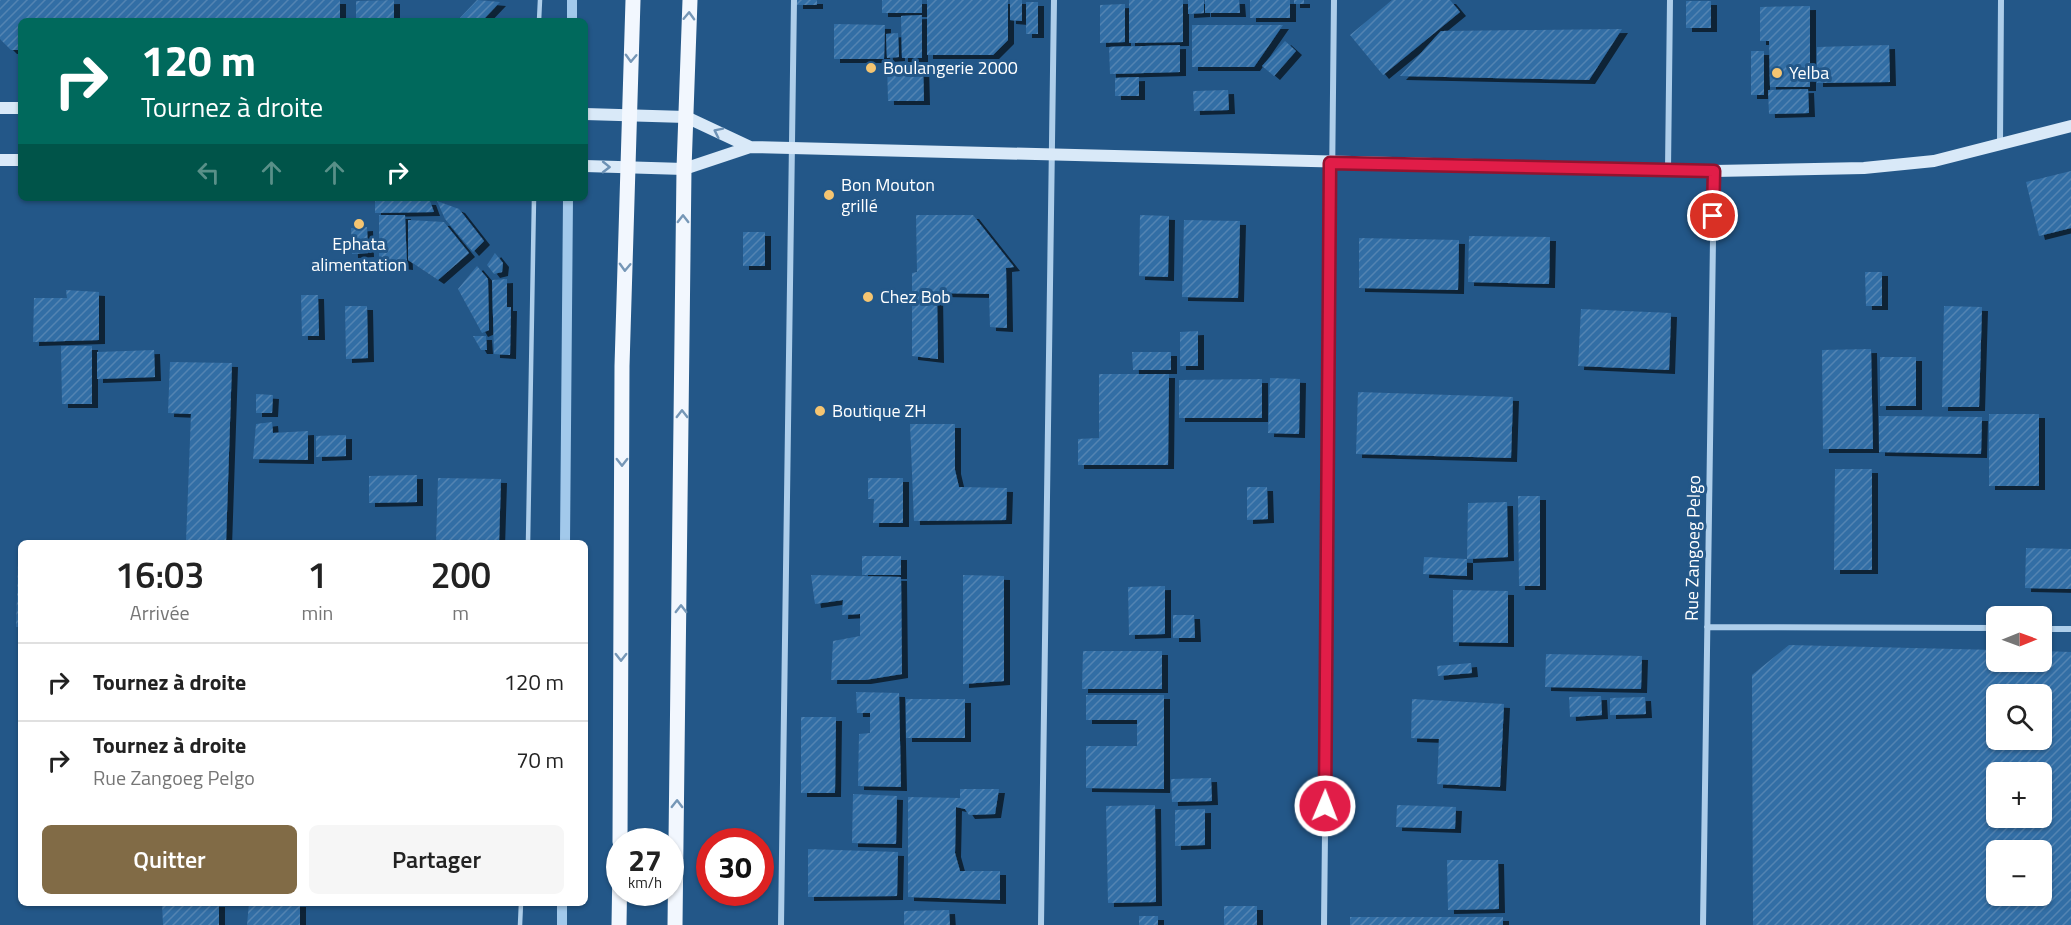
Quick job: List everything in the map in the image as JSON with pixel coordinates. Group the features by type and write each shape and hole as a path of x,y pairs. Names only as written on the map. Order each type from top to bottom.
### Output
{"main road":[{"path":"620,828 622,378 633,0"},
{"path":"675,925 684,169 690,0"},
{"path":"0,108 18,108"},
{"path":"588,114 686,117 750,147"},
{"path":"588,166 684,169 750,147 1714,171 1876,166 1934,161 2071,126"},
{"path":"0,160 18,160"},
{"path":"619,906 619,925"}],"street":[{"path":"781,925 794,0"},
{"path":"1041,925 1054,0"},
{"path":"1324,925 1330,163 1334,0"},
{"path":"1668,169 1670,0"},
{"path":"2000,145 2001,0"},
{"name":"Rue Zangoeg Pelgo","path":"1703,925 1714,171"},
{"path":"1707,627 1986,628"},
{"path":"2052,629 2071,629"}],"lane":[{"path":"539,18 540,0"},
{"path":"528,540 534,201"},
{"path":"520,906 520,925"}],"building":[{"path":"0,0 340,0 340,18 18,18 18,50 11,50 0,39"},
{"path":"394,0 394,18 356,18 356,1"},
{"path":"477,0 500,2 485,18 460,18"},
{"path":"797,0 817,0 817,5 797,5"},
{"path":"882,0 922,0 922,13 882,13"},
{"path":"927,0 1008,0 1008,40 993,55 927,55"},
{"path":"1010,0 1022,0 1022,21 1010,20"},
{"path":"1129,0 1183,0 1183,42 1129,43"},
{"path":"1188,0 1204,0 1204,13 1188,14"},
{"path":"1205,0 1239,0 1240,13 1205,13"},
{"path":"1250,0 1290,0 1290,18 1250,18"},
{"path":"1294,0 1304,0 1304,4 1294,4"},
{"path":"1392,0 1450,0 1460,12 1383,75 1350,35"},
{"path":"1686,1 1711,1 1711,28 1686,28"},
{"path":"1026,2 1038,2 1038,34 1026,34"},
{"path":"1125,4 1125,42 1100,43 1100,5"},
{"path":"1810,6 1810,87 1770,87 1769,41 1760,41 1760,7"},
{"path":"922,15 922,58 902,58 901,16"},
{"path":"834,24 885,25 884,59 834,59"},
{"path":"1192,25 1283,25 1254,67 1192,67"},
{"path":"1622,29 1589,80 1400,76 1441,31"},
{"path":"898,33 899,57 887,58 886,34"},
{"path":"1285,41 1296,51 1274,76 1262,66"},
{"path":"1180,45 1180,72 1110,74 1109,47"},
{"path":"1889,45 1890,82 1817,83 1817,47"},
{"path":"1751,51 1764,51 1764,95 1751,95"},
{"path":"923,62 924,101 888,101 887,63"},
{"path":"1139,77 1139,96 1115,96 1115,78"},
{"path":"1808,89 1809,113 1769,114 1768,90"},
{"path":"1228,90 1229,110 1194,111 1193,91"},
{"path":"2071,171 2071,228 2039,236 2026,182"},
{"path":"375,201 430,201 434,212 375,213"},
{"path":"437,201 459,209 484,241 473,252 445,219"},
{"path":"379,215 405,215 407,266 379,263"},
{"path":"916,215 973,215 1014,267 1006,268 1007,328 990,327 989,294 937,293 938,359 912,356 912,273 917,272"},
{"path":"1140,215 1169,216 1168,277 1139,276"},
{"path":"408,220 444,222 469,253 438,280 408,260"},
{"path":"1184,220 1240,221 1238,298 1182,297"},
{"path":"367,227 368,253 352,254 351,228"},
{"path":"743,232 765,232 765,266 743,266"},
{"path":"1469,236 1550,237 1549,284 1468,282"},
{"path":"1359,238 1459,240 1458,290 1359,288"},
{"path":"495,253 503,263 502,272 494,274 487,265"},
{"path":"477,266 488,279 489,330 482,333 458,289"},
{"path":"1865,272 1882,272 1882,306 1866,306"},
{"path":"507,279 507,307 511,307 510,355 494,354 492,280"},
{"path":"66,290 99,292 99,340 33,342 34,298 67,298"},
{"path":"301,295 318,295 319,336 302,336"},
{"path":"345,306 367,306 368,358 346,359"},
{"path":"1944,306 1982,307 1979,407 1942,407"},
{"path":"1581,309 1671,313 1669,370 1578,366"},
{"path":"1198,331 1198,366 1180,366 1180,332"},
{"path":"473,336 486,336 487,350 481,350"},
{"path":"61,346 92,346 92,404 62,404"},
{"path":"1871,349 1873,449 1823,449 1822,350"},
{"path":"154,350 155,377 97,379 97,352"},
{"path":"1132,352 1171,352 1171,370 1133,370"},
{"path":"1880,357 1916,357 1916,406 1880,406"},
{"path":"170,362 232,363 226,540 186,540 191,414 168,413"},
{"path":"1099,374 1169,374 1168,465 1078,465 1078,439 1099,438"},
{"path":"1270,378 1300,379 1299,434 1268,433"},
{"path":"1262,379 1262,418 1179,418 1179,380"},
{"path":"1358,392 1513,397 1511,458 1356,454"},
{"path":"256,394 273,395 272,413 256,413"},
{"path":"1989,414 2039,414 2039,486 1989,486"},
{"path":"1879,416 1982,417 1981,454 1879,452"},
{"path":"272,422 273,433 308,431 308,460 253,459 256,424"},
{"path":"910,424 955,424 955,470 959,487 1007,488 1006,520 914,521"},
{"path":"346,435 346,456 316,457 316,436"},
{"path":"1835,469 1872,469 1872,570 1834,570"},
{"path":"417,475 417,502 369,503 369,476"},
{"path":"438,478 501,479 499,540 436,540"},
{"path":"868,478 903,478 903,523 873,523 874,499 868,499"},
{"path":"1247,487 1267,487 1268,519 1247,520"},
{"path":"1518,496 1540,496 1540,586 1519,586"},
{"path":"1507,502 1508,557 1467,559 1468,503"},
{"path":"2026,548 2071,549 2071,589 2025,588"},
{"path":"862,556 901,556 901,575 862,575"},
{"path":"1424,557 1467,559 1467,576 1423,574"},
{"path":"18,562 18,627 16,627"},
{"path":"811,575 901,577 902,674 865,680 831,680 833,641 860,636 860,614 842,615 843,600 815,604"},
{"path":"963,575 1004,576 1004,681 963,684"},
{"path":"1165,586 1165,634 1129,635 1128,587"},
{"path":"1453,590 1508,591 1508,643 1453,642"},
{"path":"1173,615 1194,615 1195,638 1173,638"},
{"path":"1789,645 1986,650 1986,672 2052,672 2052,651 2071,652 2071,925 1753,925 1752,675"},
{"path":"1083,651 1162,651 1162,689 1082,689"},
{"path":"1546,654 1642,656 1641,689 1545,687"},
{"path":"1471,663 1472,673 1438,676 1437,666"},
{"path":"856,692 899,693 901,787 858,786 859,734 870,733 870,713 857,713"},
{"path":"1086,695 1164,695 1164,789 1086,788 1086,746 1137,746 1137,720 1086,720"},
{"path":"1601,696 1602,715 1570,717 1569,697"},
{"path":"1645,697 1646,714 1610,715 1610,698"},
{"path":"906,699 965,699 965,738 906,738"},
{"path":"1412,699 1504,704 1500,787 1437,784 1439,739 1411,738"},
{"path":"801,717 836,717 835,793 801,793"},
{"path":"1211,778 1212,801 1172,802 1171,779"},
{"path":"960,789 999,789 995,814 969,815 965,809 956,807 955,853 960,871 1000,871 1000,900 908,897 908,797 960,798"},
{"path":"853,794 897,796 896,844 852,843"},
{"path":"1155,805 1156,902 1108,903 1106,806"},
{"path":"1397,805 1456,807 1455,829 1396,827"},
{"path":"1205,809 1205,845 1175,846 1175,810"},
{"path":"808,849 898,852 897,896 808,897"},
{"path":"1447,860 1498,860 1499,909 1448,910"},
{"path":"162,906 219,906 219,925 163,925"},
{"path":"249,906 300,906 300,925 247,925"},
{"path":"1224,906 1257,906 1257,925 1224,925"},
{"path":"949,910 950,925 904,925 904,911"},
{"path":"1139,916 1158,916 1158,925 1139,925"},
{"path":"1350,917 1503,917 1503,925 1350,925"}],"waterway":[{"path":"572,0 572,18"},
{"path":"565,540 568,201"},
{"path":"562,906 562,925"}],"place":[{"name":"Boulangerie 2000","path":"871,68"},
{"name":"Yelba","path":"1777,73"},
{"name":"Bon Mouton grillé","path":"829,195"},
{"name":"Ephata alimentation","path":"359,224"},
{"name":"Chez Bob","path":"868,297"},
{"name":"Boutique ZH","path":"820,411"}],"route":[{"path":"1325,806 1330,163 1714,171 1713,216"}]}
